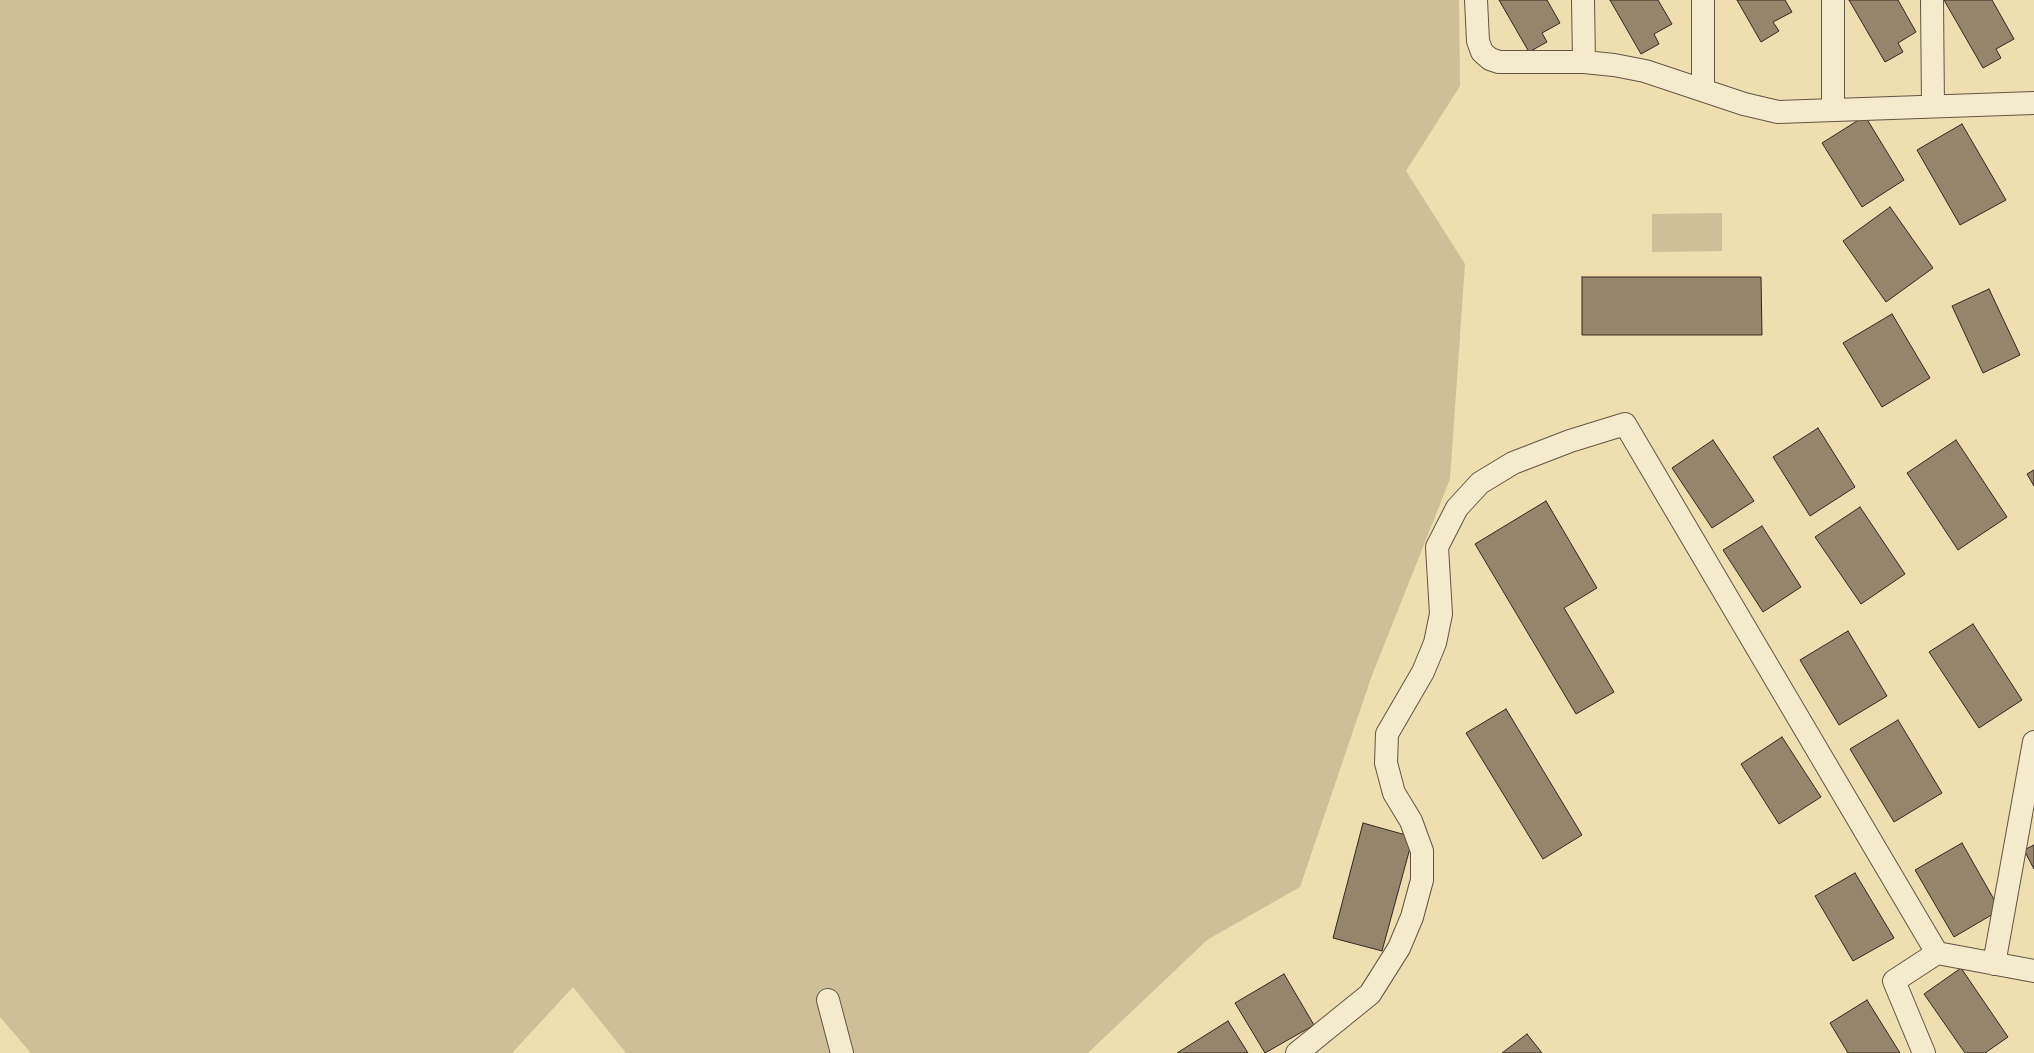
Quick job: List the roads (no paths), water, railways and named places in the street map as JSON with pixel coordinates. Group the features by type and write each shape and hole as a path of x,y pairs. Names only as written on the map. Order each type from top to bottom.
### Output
{"street":[{"path":"1476,0 1478,41 1482,52 1490,59 1509,63 1584,62 1645,71 1744,104 1778,112 2034,103"},
{"path":"1583,0 1584,62"},
{"path":"1703,0 1703,90"},
{"path":"1833,0 1833,110"},
{"path":"1932,0 1933,106"},
{"path":"1297,1053 1370,994 1399,948 1412,917 1422,880 1422,851 1411,821 1394,793 1386,763 1388,734 1422,672 1435,643 1441,614 1437,547 1457,508 1480,483 1513,463 1570,441 1626,424 1937,953"},
{"path":"1994,964 2034,742"},
{"path":"1924,1053 1894,981 1937,953 2034,971"},
{"path":"828,1000 842,1053"}]}
